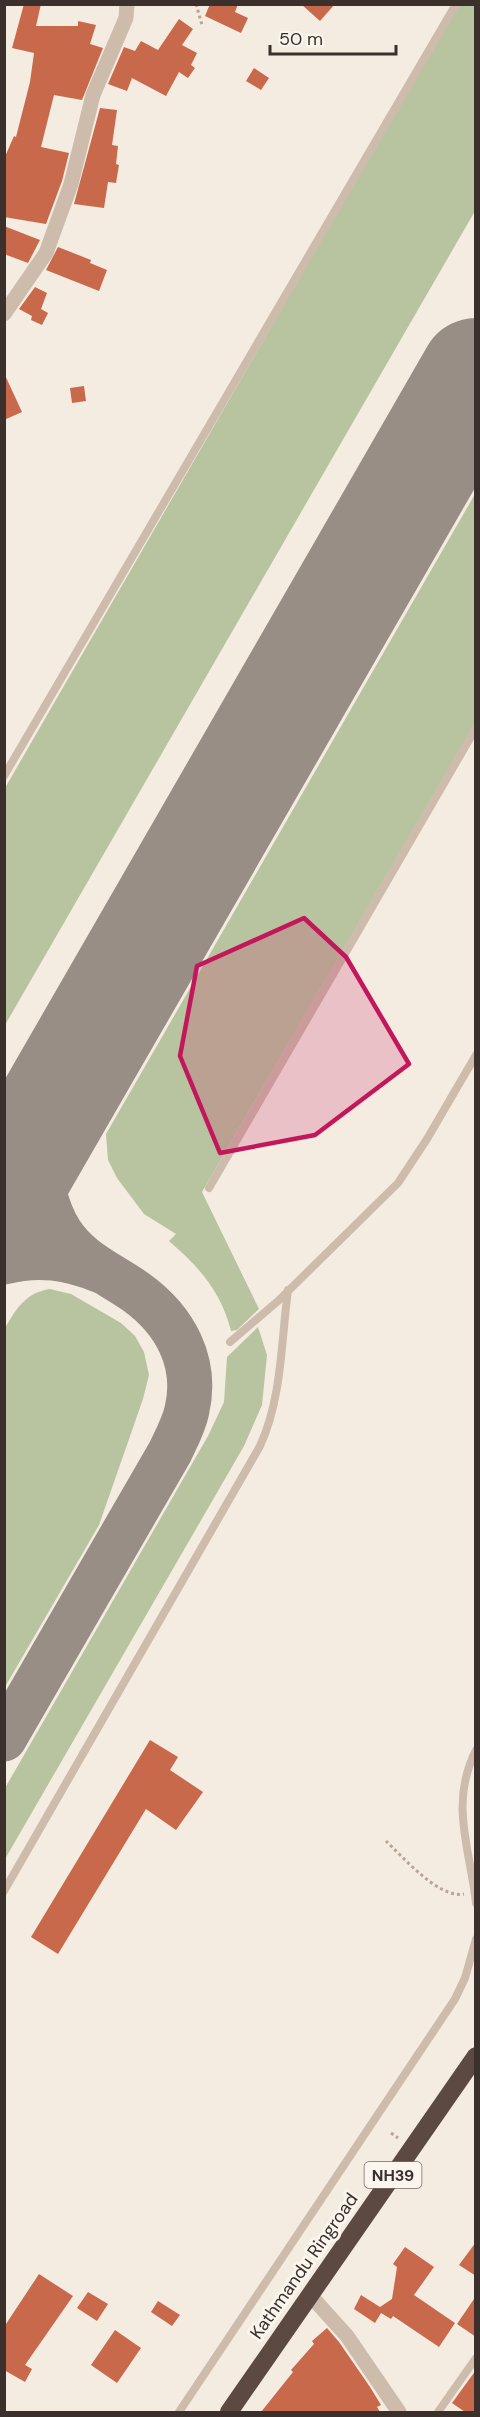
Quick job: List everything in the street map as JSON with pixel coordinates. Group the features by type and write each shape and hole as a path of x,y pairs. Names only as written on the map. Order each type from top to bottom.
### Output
{"highway":[{"name":"Kathmandu Ringroad","path":"229,2412 476,2056"}],"street":[{"path":"4,314 46,253 71,184 93,95 126,18 127,4"},
{"path":"310,2295 347,2336 399,2412"}],"lane":[{"path":"4,776 456,4"},
{"path":"209,1188 476,728"},
{"path":"230,1342 288,1290 398,1183 427,1139 476,1055"},
{"path":"4,1891 260,1446 268,1429 277,1391 288,1290"},
{"path":"476,1750 469,1764 462,1789 465,1845 476,1903"},
{"path":"179,2412 455,1999 465,1978 476,1939"},
{"path":"438,2412 476,2358"}],"path":[{"path":"196,4 202,25"},
{"path":"386,1840 428,1880 445,1891 456,1895 474,1891"}],"highlighted area":[{"path":"304,918 346,957 409,1064 315,1135 220,1153 180,1056 197,966"}],"green space":[{"path":"457,5 475,5 475,211 5,1025 5,788"},
{"path":"475,494 475,723 202,1192 259,1309 237,1330 231,1331 227,1317 208,1281 169,1241 176,1234 144,1214 117,1178 108,1160 106,1134"},
{"path":"50,1289 71,1294 121,1323 135,1336 144,1352 149,1375 143,1399 99,1525 5,1687 5,1328 23,1302 35,1294"},
{"path":"258,1327 267,1355 262,1405 244,1446 5,1859 5,1788 208,1436 224,1402 227,1357"}],"building":[{"path":"24,4 41,4 36,26 78,26 78,21 96,25 90,44 103,48 82,100 54,95 41,147 69,153 62,181 46,224 4,217 4,159 14,136 16,137 30,82 34,53 12,48"},
{"path":"210,4 238,4 235,12 248,18 241,33 205,16"},
{"path":"301,4 335,4 320,21"},
{"path":"179,19 193,29 182,45 197,53 191,65 195,68 188,78 179,72 166,96 132,78 127,91 108,84 124,47 135,51 141,41 158,50"},
{"path":"254,68 269,78 261,90 246,81"},
{"path":"100,108 117,110 112,145 118,146 116,164 119,165 116,183 108,182 104,208 74,204"},
{"path":"4,226 40,240 28,263 4,254"},
{"path":"58,247 91,260 90,263 107,270 99,291 46,270"},
{"path":"35,287 47,293 41,309 48,313 42,325 31,320 32,316 19,309"},
{"path":"4,373 22,412 4,420"},
{"path":"84,386 86,401 72,403 70,388"},
{"path":"150,1740 178,1757 170,1770 203,1792 176,1830 146,1809 58,1954 31,1937"},
{"path":"476,2242 476,2276 459,2265"},
{"path":"405,2247 434,2267 414,2295 455,2323 439,2347 393,2316 391,2319 381,2313 375,2323 354,2309 361,2295 380,2307 392,2299 397,2267 393,2264"},
{"path":"39,2274 73,2296 25,2365 32,2369 25,2382 4,2370 4,2327"},
{"path":"88,2292 108,2304 97,2321 77,2308"},
{"path":"476,2296 476,2337 457,2324"},
{"path":"158,2301 180,2315 172,2326 151,2312"},
{"path":"327,2328 370,2387 381,2405 377,2407 380,2412 261,2412 293,2372 291,2370 314,2344 312,2341"},
{"path":"115,2330 141,2348 117,2383 91,2365"},
{"path":"476,2370 476,2412 465,2412 452,2403"}],"taxiway":[{"path":"4,1739 170,1452 184,1421 190,1392 186,1359 172,1329 162,1316 136,1292 77,1252 61,1233 46,1198 37,1136"},
{"path":"4,1262 29,1258 54,1258 101,1271"}],"runway":[{"path":"4,1193 476,374"}]}
